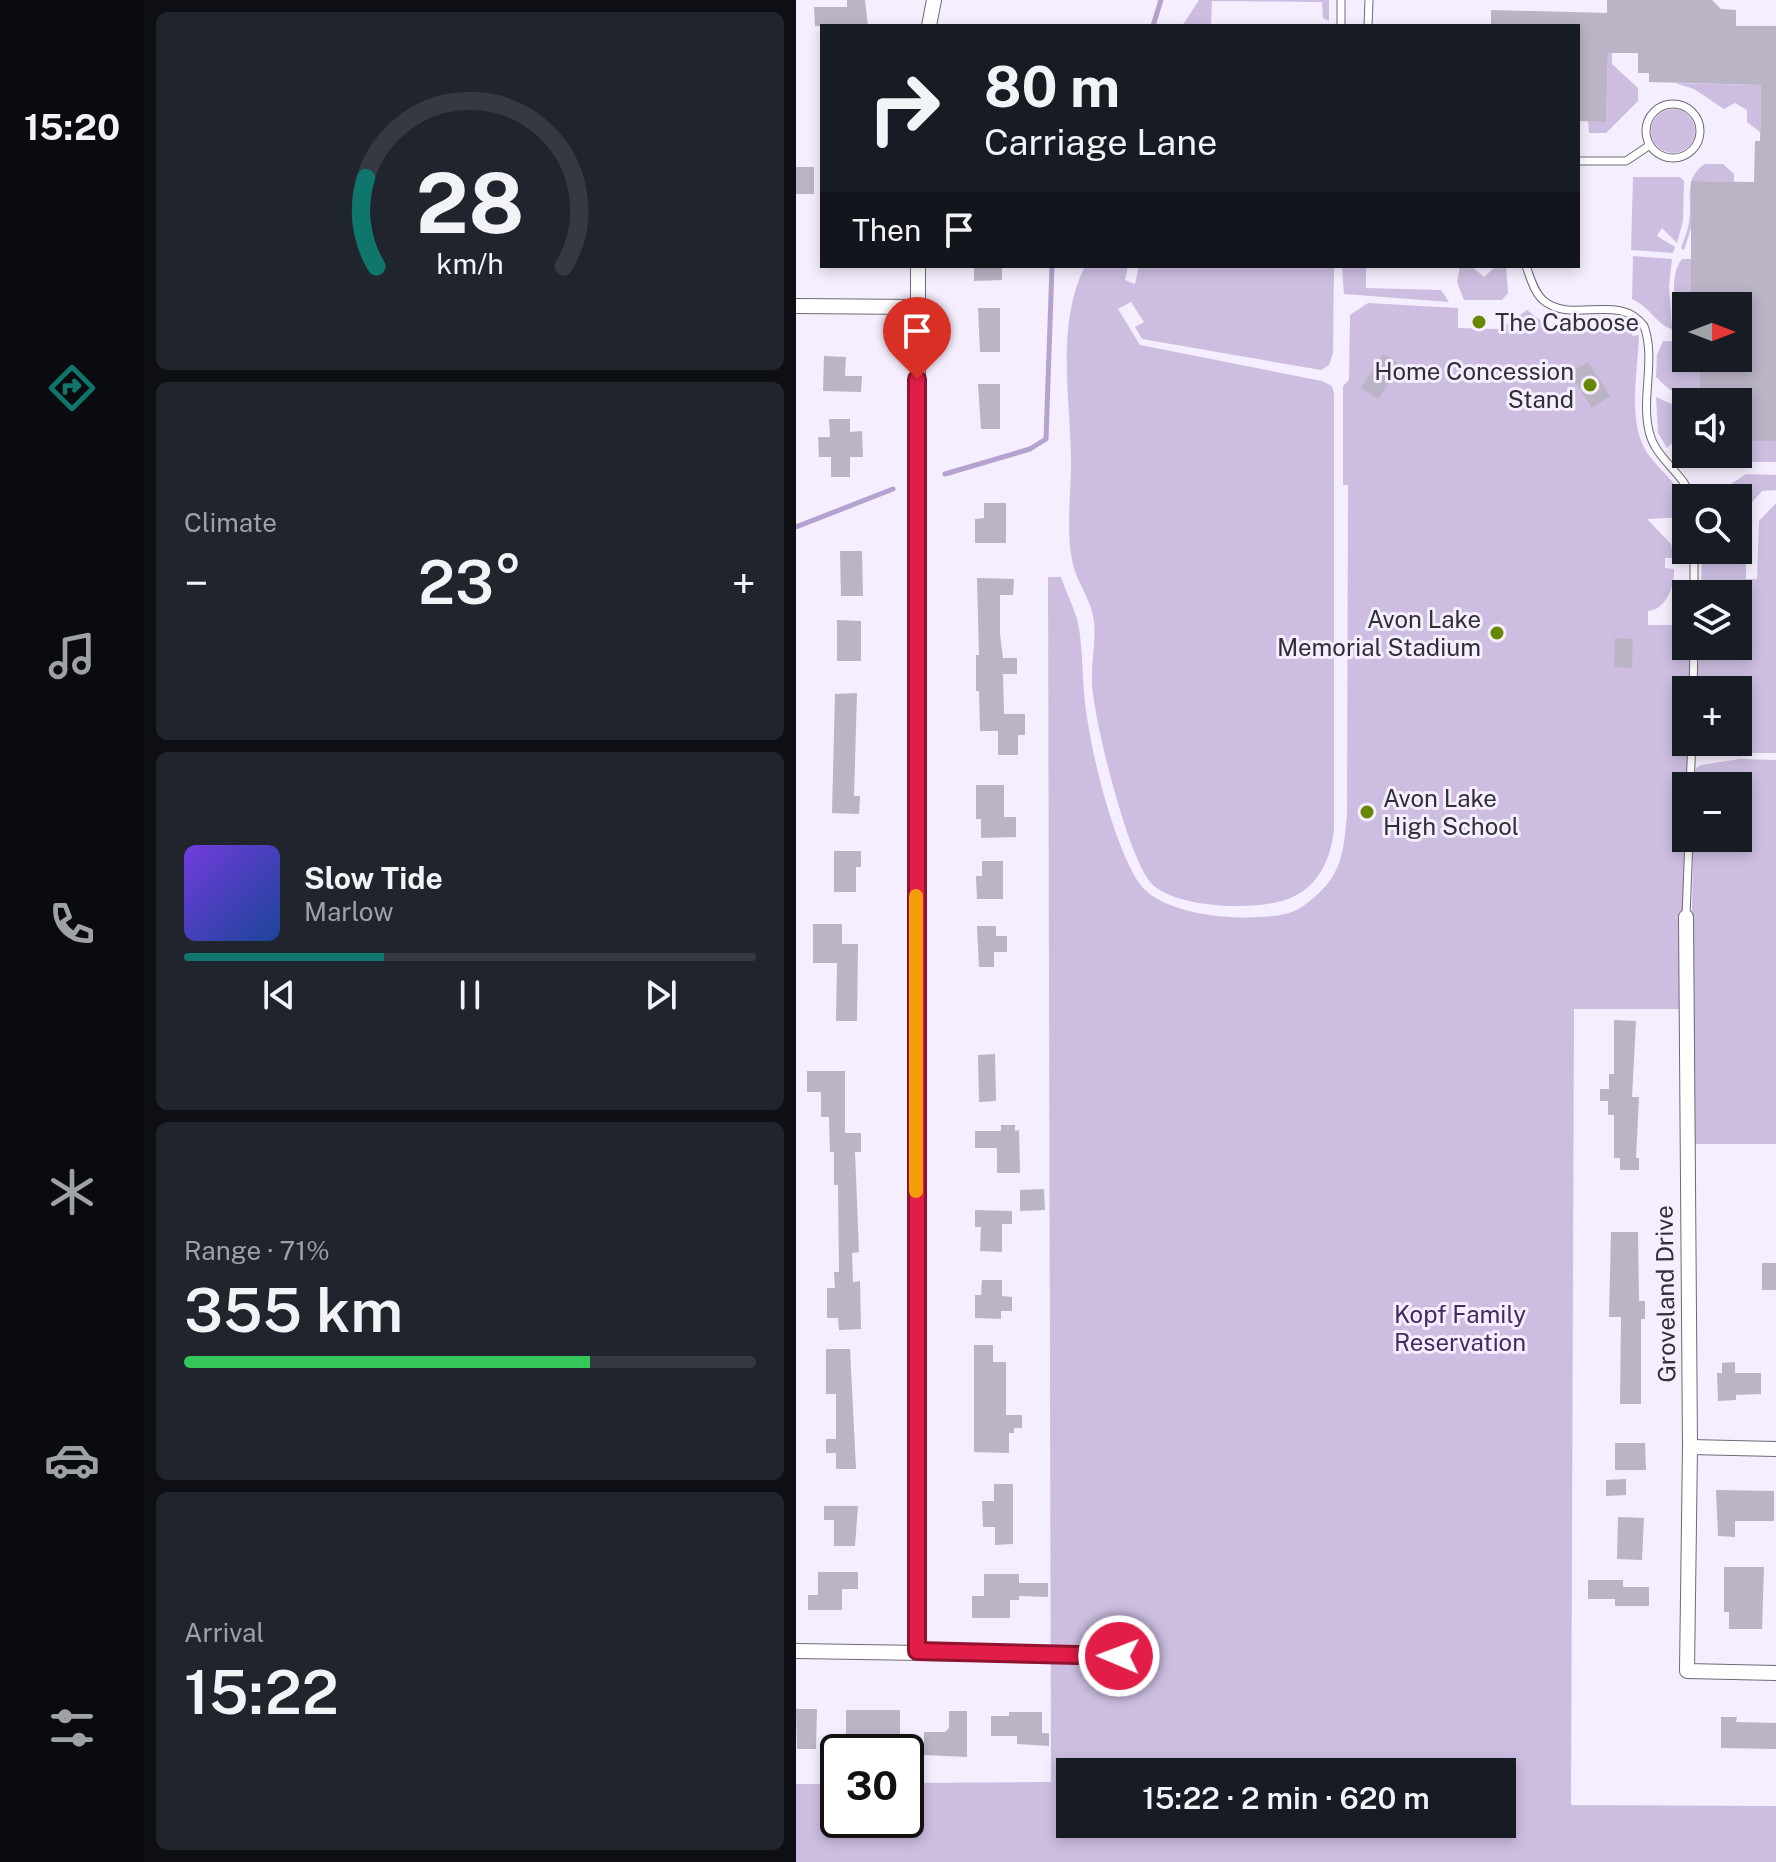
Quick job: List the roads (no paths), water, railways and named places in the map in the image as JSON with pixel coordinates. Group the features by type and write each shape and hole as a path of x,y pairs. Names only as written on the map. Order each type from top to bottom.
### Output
{"street":[{"path":"929,24 934,0"},
{"path":"917,1651 918,268"},
{"path":"796,306 917,307"},
{"name":"Groveland Drive","path":"1686,917 1690,1447 1687,1671 1776,1673"},
{"path":"1690,1447 1776,1449"},
{"path":"796,1651 1119,1656"}],"lane":[{"path":"1341,0 1341,24"},
{"path":"1368,24 1369,0"},
{"path":"1682,106 1697,118 1699,139 1686,155 1666,157 1650,145 1648,122 1660,108 1682,106"},
{"path":"1580,161 1626,161 1650,145"},
{"path":"1527,268 1537,293 1550,305 1627,312 1644,326 1649,433 1660,455 1687,484"},
{"path":"1686,917 1688,852"}],"waterway":[{"path":"1154,24 1161,0"},
{"path":"945,474 1030,449 1046,439 1052,268"},
{"path":"796,527 893,489"}],"place":[{"name":"The Caboose","path":"1479,322"},
{"name":"Home Concession Stand","path":"1590,385"},
{"name":"Avon Lake Memorial Stadium","path":"1497,633"},
{"name":"Avon Lake High School","path":"1367,812"}],"park label":[{"name":"Kopf Family Reservation","path":"1460,1328"}]}
